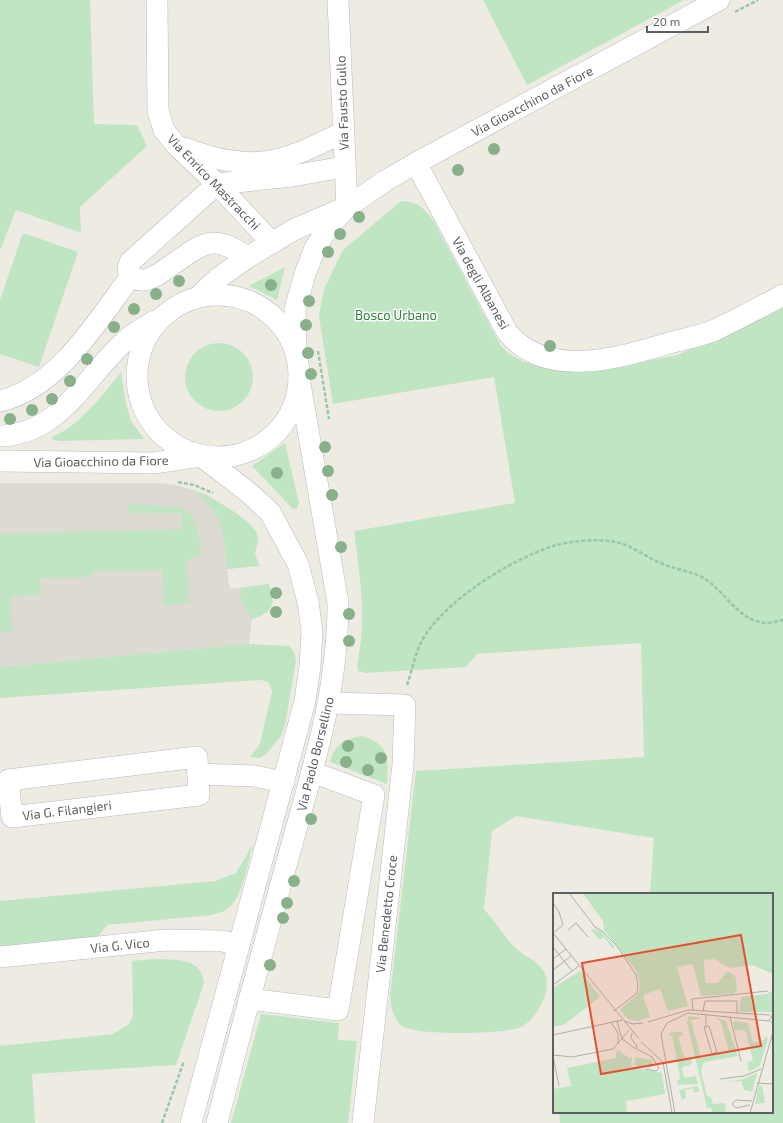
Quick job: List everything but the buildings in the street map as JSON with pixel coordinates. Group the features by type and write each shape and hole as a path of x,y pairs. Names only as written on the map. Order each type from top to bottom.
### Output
{"street":[{"name":"Via Enrico Mastracchi","path":"157,0 158,111 164,130 176,145 217,184 272,243"},
{"name":"Via Fausto Gullo","path":"338,0 342,132 347,207"},
{"name":"Via Gioacchino da Fiore","path":"347,207 416,163 725,7"},
{"path":"176,145 214,159 238,163 262,163 285,158 312,148 342,132"},
{"name":"Via degli Albanesi","path":"416,163 507,332 523,348 534,353 569,361 632,354 714,330 783,295"},
{"path":"248,257 227,245 213,243 198,247 151,278 140,280 131,276 128,269 130,262 217,184 292,176 344,167"},
{"path":"198,297 217,278 248,257 295,229 347,207"},
{"path":"296,356 296,309 305,274 315,248 328,228 347,207"},
{"path":"0,401 8,399 35,386 57,369 83,340 131,276"},
{"path":"0,436 27,430 49,420 74,399 124,341 183,303 198,297 216,295 234,297 251,302 262,308 280,324 290,339 296,356"},
{"path":"170,311 158,321 149,334 142,347 137,370 138,394 150,422 160,434 172,444 201,456 218,458 236,456 253,450 268,440 281,427 290,412 296,396 299,378"},
{"name":"Via Paolo Borsellino","path":"217,1123 249,999 312,772 329,703 338,635 338,603 296,356"},
{"name":"Via Gioacchino da Fiore","path":"0,461 154,463 201,456"},
{"name":"Via Paolo Borsellino","path":"191,1123 226,987 239,946 305,702 310,666 312,632 308,602 298,564 270,512 248,492 201,456"},
{"path":"329,703 406,696"},
{"name":"Via Benedetto Croce","path":"363,1123 403,765 406,696"},
{"name":"Via G. Filangieri","path":"197,758 198,774 199,795 12,817 8,780 197,758"},
{"path":"249,999 338,1010 374,795 312,772"},
{"path":"198,774 254,776 284,782"},
{"name":"Via G. Vico","path":"0,957 166,940 223,941 239,946"}],"path":[{"path":"725,7 758,0"},
{"path":"317,345 330,423"},
{"path":"172,480 194,485 218,495"},
{"path":"406,696 423,638 436,620 454,602 482,582 523,559 554,546 611,541 631,547 662,564 699,576 711,582 743,614 753,620 766,623 783,620"},
{"path":"162,1123 186,1056"}],"shaded area":[{"path":"0,483 159,483 176,485 206,494 240,516 256,533 258,539 255,554 259,566 227,569 230,589 269,584 273,601 271,607 262,615 252,619 249,644 0,667"}],"green space":[{"path":"0,0 90,0 94,124 137,125 147,146 80,207 81,233 16,210 0,250"},
{"path":"483,0 684,0 527,85"},
{"name":"Bosco Urbano","path":"401,201 411,202 420,206 433,220 501,346 508,353 522,361 548,369 586,371 678,355 783,305 783,1123 560,1123 559,1113 773,1113 773,893 650,893 654,838 516,816 492,831 484,909 514,946 542,968 547,981 547,986 541,1005 532,1019 523,1026 496,1032 441,1033 424,1031 402,1026 396,1020 390,996 416,771 644,757 641,643 477,654 466,667 366,673 358,671 357,665 362,631 362,598 354,531 515,503 494,377 333,404 319,317 324,289 343,250"},
{"path":"23,233 78,252 39,367 0,354 0,300"},
{"path":"285,267 277,300 249,286"},
{"path":"219,343 232,346 243,353 250,364 253,377 250,390 243,401 232,408 219,411 206,408 195,401 188,390 185,377 188,364 195,353 206,346"},
{"path":"121,372 125,399 131,421 144,439 60,441 51,439 82,417"},
{"path":"285,443 299,503 297,508 293,509 252,466"},
{"path":"190,489 207,496 228,508 254,529 258,536 255,554 259,566 227,569 223,533 216,515 210,506"},
{"path":"129,504 177,507 185,510 194,519 198,531 201,553 187,561 189,603 164,605 162,570 95,571 87,577 40,578 41,595 11,596 12,632 0,632 0,534 182,529 182,513 128,513"},
{"path":"269,584 272,597 271,607 264,614 252,619 242,603 240,588"},
{"path":"249,644 290,646 294,652 296,661 285,725 281,736 267,753 260,758 250,757 260,744 272,691 268,682 261,680 0,698 0,667"},
{"path":"362,736 378,743 385,753 388,767 387,784 330,762 332,756 341,743"},
{"path":"253,844 238,895 234,903 223,911 212,915 107,925 97,938 0,948 0,901 215,881 236,873"},
{"path":"155,959 179,960 193,964 198,968 204,983 176,1065 32,1074 35,1123 0,1123 0,1046 113,1034 129,1024 133,1016 132,961"},
{"path":"261,1014 339,1023 338,1040 357,1041 348,1123 231,1123"}]}
